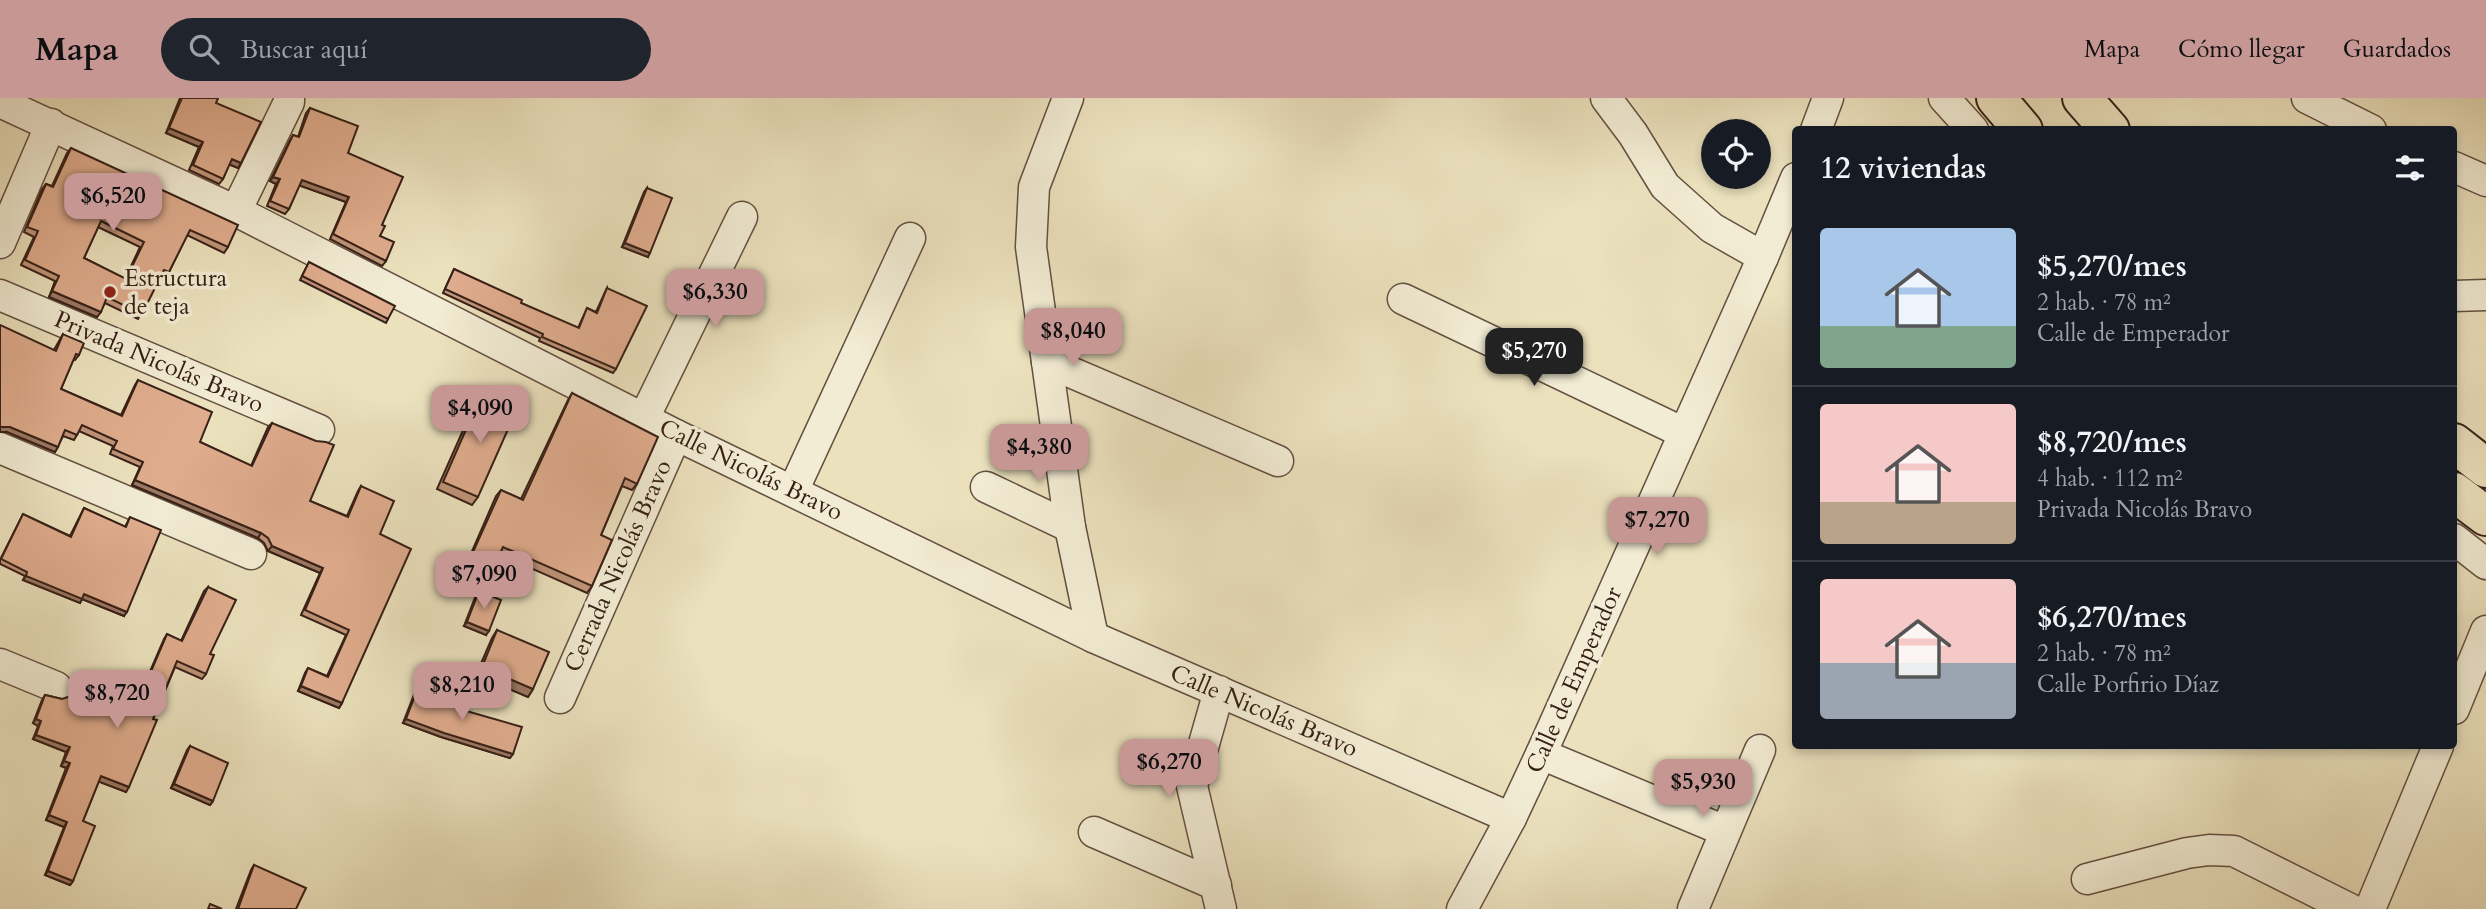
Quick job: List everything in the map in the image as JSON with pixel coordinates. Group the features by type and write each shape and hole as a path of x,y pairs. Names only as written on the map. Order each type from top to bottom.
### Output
{"main road":[{"path":"1996,98 2019,126"},
{"path":"2053,98 2075,126"},
{"path":"2082,98 2106,126"},
{"path":"2457,445 2486,467"},
{"path":"2457,494 2486,516"}],"street":[{"path":"236,211 289,98"},
{"path":"1068,98 1034,187 1031,247 1070,527 1093,637"},
{"path":"1606,98 1633,134 1665,186 1712,228 1763,257"},
{"path":"1817,126 1828,98"},
{"path":"1944,98 1969,126"},
{"path":"2307,98 2363,126"},
{"name":"Calle Nicolás Bravo","path":"0,102 236,211 676,435 1093,637 1511,818"},
{"path":"0,243 51,124"},
{"path":"2457,168 2486,181"},
{"name":"Calle de Emperador","path":"1462,909 1511,818 1541,754 1792,188"},
{"path":"644,418 742,217"},
{"path":"793,491 910,238"},
{"name":"Privada Nicolás Bravo","path":"0,295 318,430"},
{"path":"2457,296 2486,295"},
{"path":"1404,299 1684,433"},
{"path":"1047,362 1278,461"},
{"name":"Cerrada Nicolás Bravo","path":"560,698 676,435"},
{"path":"0,448 250,554"},
{"path":"986,487 1070,527"},
{"path":"2457,542 2486,564"},
{"path":"2457,695 2486,631"},
{"path":"0,664 56,687"},
{"path":"1218,897 1192,786 1219,691"},
{"path":"2370,909 2437,749"},
{"path":"1693,909 1760,750"},
{"path":"1541,754 1725,831"},
{"path":"1094,832 1218,897"},
{"path":"2087,879 2187,853 2234,851 2350,909"}],"building":[{"path":"182,98 218,98 216,103 261,122 241,163 232,159 223,179 193,165 203,142 169,128"},
{"path":"310,108 358,126 348,153 403,177 382,225 385,226 380,236 394,242 386,261 333,234 349,197 302,180 289,209 270,201 280,179 273,177 293,135 299,137"},
{"path":"71,148 238,225 228,247 190,230 169,272 164,270 142,314 107,297 101,312 52,291 59,276 25,260 38,231 27,227 46,184 53,187","holes":["101,221 144,242 126,279 84,258"]},
{"path":"647,188 672,198 650,253 625,243"},
{"path":"309,262 395,306 388,319 302,276"},
{"path":"454,269 522,300 521,303 579,328 587,308 597,313 607,288 647,306 616,369 542,337 543,334 445,289"},
{"path":"0,325 56,351 63,334 84,343 79,355 76,354 61,389 122,416 138,380 212,412 200,442 252,466 272,423 316,441 334,445 310,501 348,517 361,486 394,501 380,534 411,549 342,703 301,686 308,668 328,677 349,630 305,610 323,568 272,546 268,538 261,533 135,480 143,462 113,449 117,441 82,425 77,435 65,430 58,447 10,427 0,427"},
{"path":"482,393 517,409 478,497 443,482"},
{"path":"572,393 658,437 637,484 625,478 601,535 612,540 592,586 503,547 487,582 464,572 501,490 523,500"},
{"path":"84,508 126,527 130,517 161,530 127,612 84,594 82,599 26,576 27,572 1,559 23,514 71,537"},
{"path":"208,587 236,600 210,654 214,655 206,674 177,661 153,719 157,720 129,787 101,776 83,821 95,826 73,881 48,871 67,822 49,815 70,763 64,761 70,747 36,735 41,721 36,719 45,695 62,699 71,696 76,688 134,711 167,634 182,641"},
{"path":"479,591 501,600 489,631 467,622"},
{"path":"497,630 549,652 533,689 482,667"},
{"path":"418,688 458,703 456,708 522,727 513,754 406,719"},
{"path":"190,746 228,763 213,801 174,784"},
{"path":"254,865 306,888 296,909 238,909"},
{"path":"210,904 222,909 208,909"}],"place":[{"name":"Estructura de teja","path":"110,292"}]}
